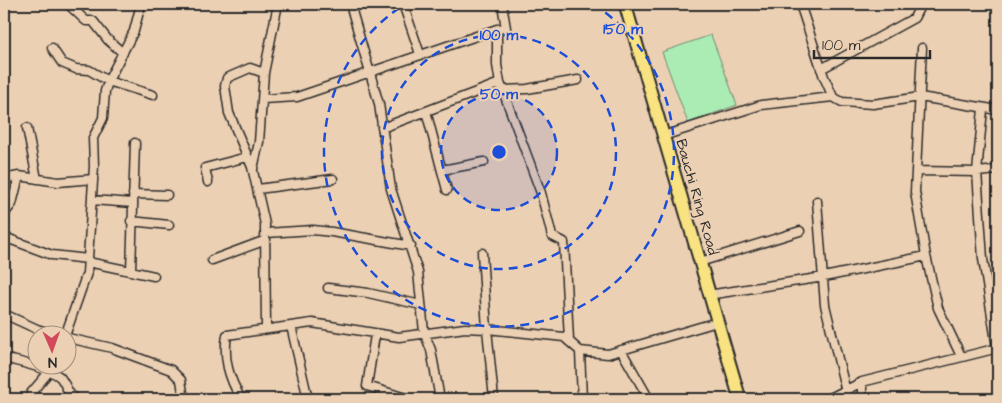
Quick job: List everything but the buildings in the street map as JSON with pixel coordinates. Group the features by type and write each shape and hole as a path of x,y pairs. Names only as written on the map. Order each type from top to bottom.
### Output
{"main road":[{"name":"Bauchi Ring Road","path":"626,4 708,295 740,399"}],"street":[{"path":"70,326 87,273 93,180 93,138 103,118 108,81 140,15 141,4"},
{"path":"253,169 259,142 264,73 278,4"},
{"path":"350,4 379,104 391,189 418,272 424,332 430,350 440,399"},
{"path":"403,4 420,54"},
{"path":"263,99 297,97 369,74 420,54 506,28 502,4"},
{"path":"800,4 820,69 833,97"},
{"path":"820,69 914,18 919,4"},
{"path":"70,6 86,20 93,21 108,40 123,53"},
{"path":"497,30 502,86 541,193 552,236 564,242 569,340"},
{"path":"52,48 62,63 76,69 89,70 108,81 153,95"},
{"path":"922,48 915,192 926,256 938,308 961,356"},
{"path":"264,73 250,68 227,78 225,86 229,113 253,169 266,236 266,328"},
{"path":"382,128 426,111 502,86 527,89 578,80"},
{"path":"663,136 761,105 833,97 842,102 873,104 920,97 998,110"},
{"path":"828,399 846,392 862,382 998,348 983,259 977,172 983,109"},
{"path":"426,111 447,190"},
{"path":"27,128 37,179"},
{"path":"131,271 134,143"},
{"path":"208,182 205,168 247,156"},
{"path":"442,170 484,162"},
{"path":"916,171 977,172 998,170"},
{"path":"4,179 19,176 58,182 93,180"},
{"path":"4,214 12,204 19,176"},
{"path":"258,189 333,179"},
{"path":"92,200 167,195"},
{"path":"817,201 825,305 846,392"},
{"path":"131,221 169,225"},
{"path":"212,260 266,236 313,230 411,246"},
{"path":"700,262 800,231"},
{"path":"4,237 52,255 88,260 154,276"},
{"path":"482,253 494,399"},
{"path":"708,295 824,277 926,256"},
{"path":"328,288 368,293 421,306"},
{"path":"4,314 30,326"},
{"path":"241,399 231,381 225,360 227,335 266,328 312,322 375,335 408,337 424,332 465,328 487,329 548,334 569,340 580,351 608,354 717,322"},
{"path":"291,326 308,399"},
{"path":"375,335 367,386 409,399"},
{"path":"78,340 112,348 171,370 181,380 184,399"},
{"path":"621,350 649,399"},
{"path":"580,351 582,399"},
{"path":"4,358 28,364"},
{"path":"30,399 31,393 45,376"},
{"path":"59,376 75,399"},
{"path":"862,382 862,399"}],"green space":[{"path":"711,35 737,105 688,123 662,52"}]}
